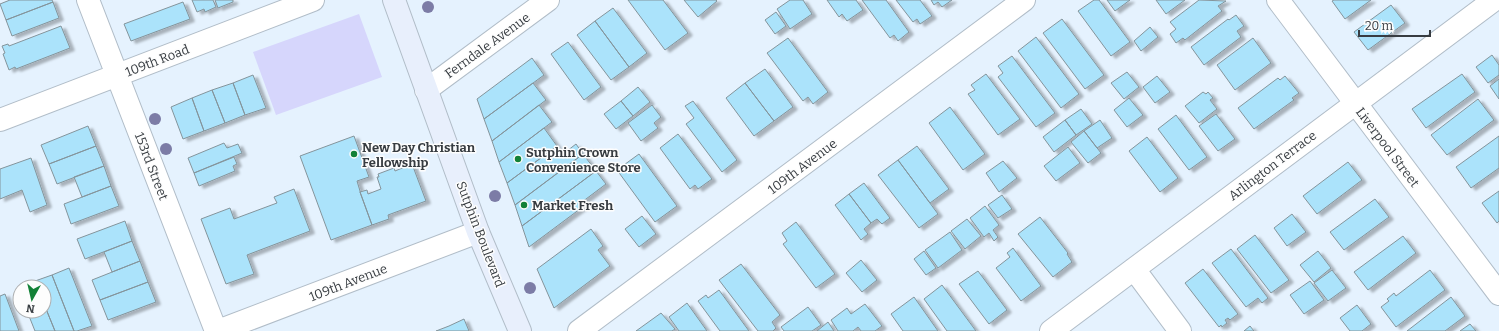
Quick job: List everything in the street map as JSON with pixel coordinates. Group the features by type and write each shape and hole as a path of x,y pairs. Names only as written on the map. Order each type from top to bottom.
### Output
{"main road":[{"name":"Sutphin Boulevard","path":"394,0 478,232 520,331"}],"street":[{"name":"153rd Street","path":"88,0 217,331"},
{"name":"109th Road","path":"0,120 313,0"},
{"name":"Ferndale Avenue","path":"426,90 548,0"},
{"name":"109th Avenue","path":"579,331 1024,0"},
{"name":"Liverpool Street","path":"1278,0 1499,294"},
{"name":"Arlington Terrace","path":"1051,331 1494,0"},
{"name":"109th Avenue","path":"217,331 478,232"},
{"path":"1134,269 1180,331"}],"shaded area":[{"path":"359,14 382,77 276,115 253,52"}],"building":[{"path":"10,0 52,0 53,2 6,20 0,4"},
{"path":"192,0 213,0 216,7 205,12 204,9 197,12"},
{"path":"215,0 233,0 233,2 218,8"},
{"path":"628,0 663,0 688,33 665,50"},
{"path":"684,0 716,0 717,1 698,17"},
{"path":"790,0 803,0 812,14 790,29 777,9"},
{"path":"827,0 856,0 863,10 847,21 842,14 839,17"},
{"path":"862,0 886,0 909,32 898,41 894,35 890,38"},
{"path":"896,0 920,0 932,16 920,24 917,19 913,22"},
{"path":"931,0 952,0 942,7 938,2 934,5"},
{"path":"1094,0 1099,0 1130,42 1111,56 1078,11"},
{"path":"1107,0 1130,0 1115,11"},
{"path":"1156,0 1185,0 1166,14"},
{"path":"1199,0 1226,1 1218,6 1222,11 1185,40 1183,38 1176,43 1170,34 1176,29 1170,22"},
{"path":"1371,0 1345,19 1332,1"},
{"path":"53,2 59,18 12,36 6,20"},
{"path":"183,2 190,19 131,41 124,24"},
{"path":"1391,5 1405,23 1368,50 1354,32"},
{"path":"613,8 647,53 629,67 595,21"},
{"path":"776,12 786,26 775,34 765,20"},
{"path":"1236,15 1244,26 1237,31 1241,37 1204,65 1191,47 1228,19 1229,20"},
{"path":"1062,19 1104,75 1085,89 1043,33"},
{"path":"595,21 629,67 611,80 577,35"},
{"path":"61,26 70,48 16,69 15,67 9,70 3,54 5,53 2,46 8,44 9,46"},
{"path":"1150,27 1158,37 1141,51 1134,41"},
{"path":"1036,37 1079,94 1061,108 1018,51"},
{"path":"788,38 828,92 813,104 808,97 803,101 767,53"},
{"path":"1253,38 1271,63 1235,90 1217,65"},
{"path":"568,42 601,87 584,100 551,54"},
{"path":"1492,55 1499,65 1499,75 1488,83 1476,67"},
{"path":"1012,56 1055,113 1036,127 998,77 1003,73 998,66"},
{"path":"532,58 544,75 484,119 477,99"},
{"path":"765,69 793,107 774,121 745,83"},
{"path":"1127,72 1139,87 1124,99 1111,83"},
{"path":"986,74 1020,119 998,135 968,94 975,90 971,85"},
{"path":"1462,74 1475,92 1426,128 1412,109"},
{"path":"253,75 266,108 245,115 233,83"},
{"path":"1157,76 1170,92 1155,103 1143,87"},
{"path":"1285,76 1299,93 1292,98 1294,100 1254,129 1238,108 1278,78 1280,80"},
{"path":"1499,79 1499,99 1490,86"},
{"path":"233,83 245,115 225,123 212,90"},
{"path":"533,83 546,100 492,141 484,119"},
{"path":"745,83 774,121 754,136 726,98"},
{"path":"638,87 650,102 633,116 621,101"},
{"path":"212,90 225,123 204,131 192,98"},
{"path":"1203,92 1206,94 1208,92 1213,98 1210,100 1217,109 1199,123 1185,106"},
{"path":"192,98 204,131 183,139 171,107"},
{"path":"1129,98 1143,115 1127,127 1114,110"},
{"path":"1478,99 1494,120 1447,155 1431,135"},
{"path":"621,101 633,116 616,129 604,114"},
{"path":"693,101 737,160 722,172 686,124 694,118 685,106"},
{"path":"539,105 552,122 499,162 492,141"},
{"path":"652,105 661,117 654,123 658,128 641,141 628,123"},
{"path":"950,107 985,154 963,170 929,123"},
{"path":"1081,109 1092,124 1076,135 1065,120"},
{"path":"1216,114 1235,139 1218,151 1199,126"},
{"path":"1176,115 1207,157 1189,170 1158,129"},
{"path":"1065,120 1076,135 1054,152 1043,137"},
{"path":"1100,120 1112,138 1097,148 1084,131"},
{"path":"88,126 96,146 49,164 41,145"},
{"path":"544,128 557,146 507,183 499,162"},
{"path":"1084,131 1101,153 1088,163 1071,142"},
{"path":"678,134 712,179 698,189 695,185 690,189 660,148"},
{"path":"354,136 369,177 357,181 372,225 331,240 300,156"},
{"path":"1499,136 1499,168 1471,188 1456,167"},
{"path":"1147,137 1178,178 1160,192 1129,151"},
{"path":"224,143 227,148 238,144 242,153 194,173 188,158"},
{"path":"576,144 583,154 515,205 507,183 557,146 563,154"},
{"path":"96,146 104,166 57,184 49,164"},
{"path":"917,146 949,189 930,203 898,160"},
{"path":"1068,147 1080,163 1056,181 1044,166"},
{"path":"583,154 596,171 522,226 515,205"},
{"path":"639,154 677,206 655,222 617,170"},
{"path":"234,157 237,164 233,166 235,171 199,186 194,173"},
{"path":"31,158 47,205 30,212 22,190 0,199 0,169"},
{"path":"898,160 938,214 919,228 878,175"},
{"path":"1003,161 1017,178 999,192 986,173"},
{"path":"1348,162 1362,180 1317,214 1303,196"},
{"path":"412,164 426,201 388,215 389,219 372,225 360,192 367,190 368,194 381,189 377,177 379,177 378,174 394,168 395,171"},
{"path":"104,166 111,186 82,197 74,177"},
{"path":"596,171 606,184 582,202 584,206 529,247 522,226"},
{"path":"864,183 890,218 882,224 877,219 871,223 849,194"},
{"path":"111,186 119,206 71,224 64,204"},
{"path":"294,189 310,231 247,255 254,274 226,284 201,219 230,208 234,219 277,203 274,197"},
{"path":"1499,191 1499,221 1497,223 1482,203"},
{"path":"849,194 871,223 864,229 868,234 861,240 835,205"},
{"path":"1002,195 1012,209 998,218 988,205"},
{"path":"1375,199 1389,217 1344,250 1330,232"},
{"path":"985,206 999,225 993,230 998,237 994,241 989,233 984,237 970,218"},
{"path":"1292,214 1306,232 1287,246 1274,228"},
{"path":"642,216 656,234 639,247 625,229"},
{"path":"1040,217 1068,253 1067,254 1072,262 1053,277 1018,234"},
{"path":"967,219 981,236 965,249 951,231"},
{"path":"125,221 132,241 85,259 77,239"},
{"path":"796,222 835,274 816,288 783,244 787,241 782,233"},
{"path":"591,229 603,246 598,250 610,266 554,308 537,269"},
{"path":"950,232 962,250 938,268 925,250"},
{"path":"1255,235 1289,280 1271,293 1237,249"},
{"path":"1403,236 1416,253 1368,290 1354,272"},
{"path":"132,241 140,261 112,272 104,252"},
{"path":"1013,248 1041,286 1021,301 996,268 1010,257 1007,253"},
{"path":"1231,249 1268,298 1262,303 1258,298 1246,307 1212,263"},
{"path":"924,251 936,268 926,275 914,259"},
{"path":"1318,251 1331,268 1314,282 1300,265"},
{"path":"861,260 877,280 862,292 846,273"},
{"path":"140,261 148,282 100,300 92,280"},
{"path":"741,264 780,315 772,322 776,328 773,331 758,331 719,280"},
{"path":"69,268 92,326 77,331 74,331 52,275"},
{"path":"1203,269 1238,314 1230,320 1228,318 1225,320 1227,323 1222,327 1221,325 1219,327 1185,283"},
{"path":"1332,270 1346,288 1328,301 1314,283"},
{"path":"1430,270 1445,290 1396,327 1381,307 1389,301 1387,299 1394,293 1396,296"},
{"path":"978,271 1007,310 989,324 959,284"},
{"path":"52,275 74,331 55,331 50,319 52,319 52,279 41,279"},
{"path":"1310,281 1324,300 1304,314 1290,295"},
{"path":"148,282 156,302 108,320 100,300"},
{"path":"942,285 976,331 947,331 924,299"},
{"path":"719,290 749,331 720,331 698,301 706,295 708,298"},
{"path":"5,294 12,312 12,319 14,319 19,331 0,331 0,296"},
{"path":"914,297 938,331 903,331 891,314"},
{"path":"1451,297 1465,316 1445,331 1407,331"},
{"path":"687,303 707,331 679,331 669,317"},
{"path":"865,304 882,326 875,331 861,331 858,327 853,331 838,331 831,320 847,308 851,314"},
{"path":"1357,305 1371,324 1362,331 1350,331 1340,318"},
{"path":"808,307 821,325 812,331 784,331 781,327"},
{"path":"661,313 675,329 672,331 636,331"},
{"path":"30,319 50,319 55,331 35,331"},
{"path":"464,319 469,331 436,331 449,326"},
{"path":"828,322 834,331 817,331"},
{"path":"1470,324 1476,331 1460,331"},
{"path":"1250,326 1254,331 1244,331"}],"place":[{"name":"New Day Christian Fellowship","path":"354,154"},
{"name":"Sutphin Crown Convenience Store","path":"518,159"},
{"name":"Market Fresh","path":"524,205"}]}
